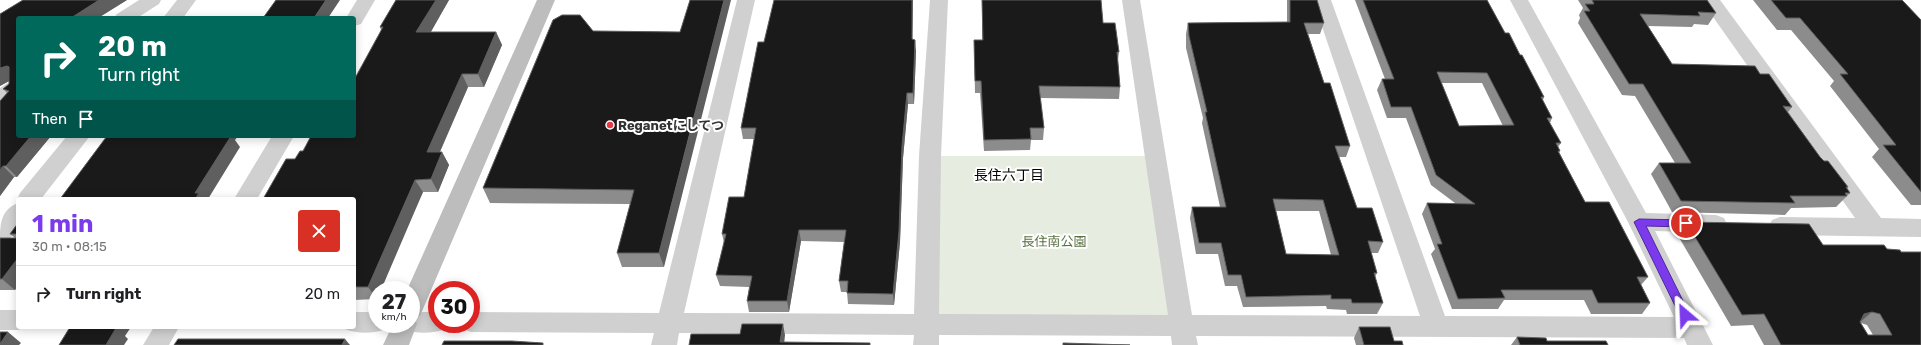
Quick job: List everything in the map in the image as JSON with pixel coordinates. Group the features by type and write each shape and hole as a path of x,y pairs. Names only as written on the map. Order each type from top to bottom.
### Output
{"street":[{"path":"127,16 152,0"},
{"path":"175,16 188,0"},
{"path":"356,17 366,0"},
{"path":"420,288 546,0"},
{"path":"666,334 746,0"},
{"path":"926,335 930,156 939,0"},
{"path":"1131,0 1154,156 1184,335"},
{"path":"1322,0 1436,327"},
{"path":"480,323 666,334 1184,335 1436,327 1696,337 1639,222 1519,0"},
{"path":"1710,0 1875,228"},
{"path":"0,98 16,87"},
{"path":"30,197 77,138"},
{"path":"246,197 282,138"},
{"path":"0,234 16,214"},
{"path":"1639,222 1733,224"},
{"path":"1757,225 1921,228"},
{"path":"0,320 16,320"},
{"path":"356,322 368,322"},
{"path":"156,345 166,329"},
{"path":"396,345 401,333"}],"green space":[{"name":"長住南公園","path":"930,156 1154,156 1182,325 927,325"}],"building":[{"path":"23,0 99,0 74,16 16,16 16,138 29,138 6,166 3,166 0,170 0,101 9,91 3,89 9,84 9,67 7,66 0,68 0,14"},
{"path":"276,0 326,0 315,16 264,16"},
{"path":"396,0 436,0 416,32 496,32 478,74 462,74 427,152 442,152 431,179 415,180 371,281 368,281 368,287 356,287 356,197 264,197 286,159 295,159 300,151 303,151 310,138 356,138 356,76 383,27 380,27"},
{"name":"Reganetにしてつ","path":"690,0 724,0 659,253 617,253 634,190 483,188 553,20 562,15 580,15 593,31 680,32"},
{"path":"774,0 912,0 912,39 915,40 913,93 907,93 902,146 899,231 893,294 847,293 848,281 839,281 846,230 799,230 787,301 747,301 752,276 716,275 726,234 722,234 729,197 744,197 756,128 741,128 758,42 764,42"},
{"path":"982,0 1101,0 1103,23 1115,23 1119,52 1117,52 1120,87 1039,86 1044,128 1030,128 1031,139 984,140 981,81 975,81 974,40 983,40"},
{"path":"1290,0 1317,0 1324,23 1304,23 1324,83 1330,83 1350,146 1335,146 1357,208 1372,208 1383,242 1368,241 1377,273 1374,273 1383,303 1352,303 1351,299 1331,299 1331,295 1246,297 1241,275 1228,275 1221,243 1199,243 1192,207 1226,207 1205,112 1207,112 1189,36 1188,23 1290,22","holes":["1273,199 1323,200 1339,255 1286,254"]},
{"path":"1363,0 1487,0 1505,33 1509,33 1520,55 1522,55 1544,97 1541,97 1552,118 1547,118 1561,143 1556,143 1560,151 1558,151 1585,202 1609,202 1648,277 1637,277 1650,303 1598,303 1592,290 1501,290 1505,298 1458,299 1437,244 1442,244 1427,203 1475,204 1436,175 1411,107 1391,107 1382,79 1394,79","holes":["1437,72 1487,73 1514,125 1459,126"]},
{"path":"1592,0 1707,0 1716,13 1698,12 1700,16 1640,14 1672,64 1755,66 1760,74 1769,74 1792,107 1783,106 1820,157 1824,161 1828,161 1848,187 1846,187 1850,193 1845,193 1847,196 1790,196 1795,203 1681,201 1659,163 1691,163 1643,84 1629,84 1584,11 1590,11 1585,4 1594,4"},
{"path":"1771,0 1902,0 1921,20 1921,192 1883,145 1896,145 1840,74 1848,74 1800,18 1786,18"},
{"path":"106,138 230,138 195,193 199,193 196,197 61,197"},
{"path":"1686,222 1809,224 1823,245 1884,245 1887,249 1900,250 1901,252 1921,252 1921,345 1781,345 1764,314 1742,315","holes":["1872,312 1880,314 1892,335 1868,335 1860,322 1864,314"]},
{"path":"16,226 16,234 10,234"},
{"path":"0,238 16,238 16,261 2,279 0,279"},
{"path":"742,324 783,324 780,342 870,343 870,345 689,345 691,334 740,334"},
{"path":"1359,327 1390,327 1394,341 1402,341 1403,345 1364,345"},
{"path":"69,329 115,329 106,345 59,345"},
{"path":"0,332 8,332 0,344"},
{"path":"1517,337 1546,338 1547,341 1606,341 1608,345 1520,345"},
{"path":"178,339 345,339 342,345 174,345"},
{"path":"444,341 512,341 543,343 543,345 442,345"},
{"path":"1063,343 1130,345 1063,345"}],"place":[{"name":"Reganetにしてつ","path":"610,125"}],"district":[{"name":"長住六丁目","path":"1009,175"}],"route":[{"path":"1685,315 1639,222 1686,223"}]}
